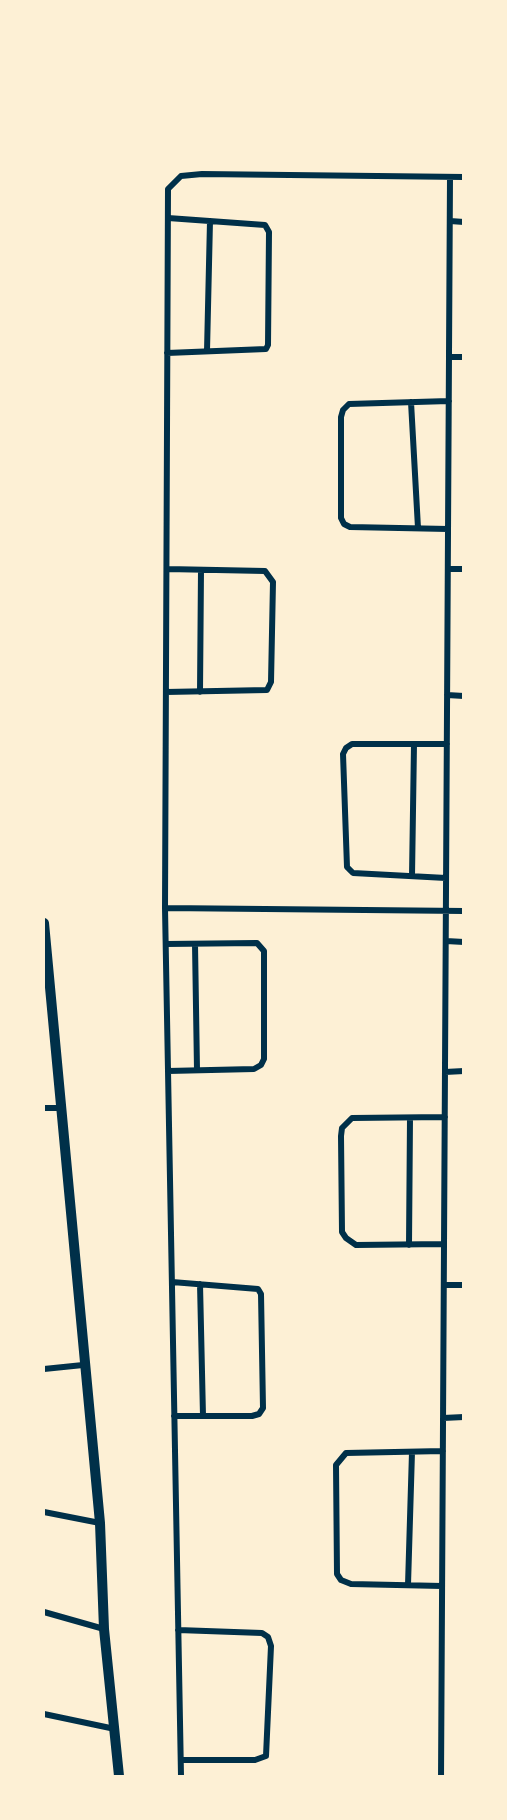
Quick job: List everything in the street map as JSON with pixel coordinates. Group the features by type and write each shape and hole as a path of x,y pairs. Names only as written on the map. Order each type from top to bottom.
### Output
{"street":[{"path":"181,1776 165,908 168,189 182,176 464,177"},
{"path":"441,1776 450,177"},
{"path":"167,353 262,350 268,345 267,226 168,218"},
{"path":"207,351 210,221"},
{"path":"450,221 464,222"},
{"path":"449,357 464,357"},
{"path":"448,529 350,527 344,524 341,518 343,410 349,404 449,401"},
{"path":"411,402 418,528"},
{"path":"166,569 265,571 273,582 271,682 267,690 166,693"},
{"path":"448,569 464,569"},
{"path":"200,692 201,570"},
{"path":"447,695 464,696"},
{"path":"446,878 353,873 347,867 343,754 352,744 447,744"},
{"path":"412,876 414,744"},
{"path":"165,908 464,911"},
{"path":"44,923 59,1108 100,1523 104,1629 119,1776"},
{"path":"446,941 464,942"},
{"path":"166,944 257,943 264,951 264,1059 261,1065 254,1069 168,1071"},
{"path":"195,944 197,1070"},
{"path":"445,1072 464,1071"},
{"path":"44,1108 59,1108"},
{"path":"444,1244 356,1245 342,1232 341,1136 342,1128 352,1118 445,1117"},
{"path":"409,1245 410,1118"},
{"path":"172,1282 258,1289 261,1294 262,1340 263,1408 259,1414 174,1416"},
{"path":"200,1284 203,1416"},
{"path":"444,1285 464,1285"},
{"path":"44,1369 83,1365"},
{"path":"443,1418 464,1417"},
{"path":"442,1586 351,1584 341,1580 337,1574 336,1465 346,1454 443,1451"},
{"path":"408,1585 412,1452"},
{"path":"44,1512 100,1523"},
{"path":"44,1612 104,1629"},
{"path":"178,1630 262,1633 268,1637 271,1646 266,1756 255,1760 180,1760"},
{"path":"44,1714 115,1729"}]}
